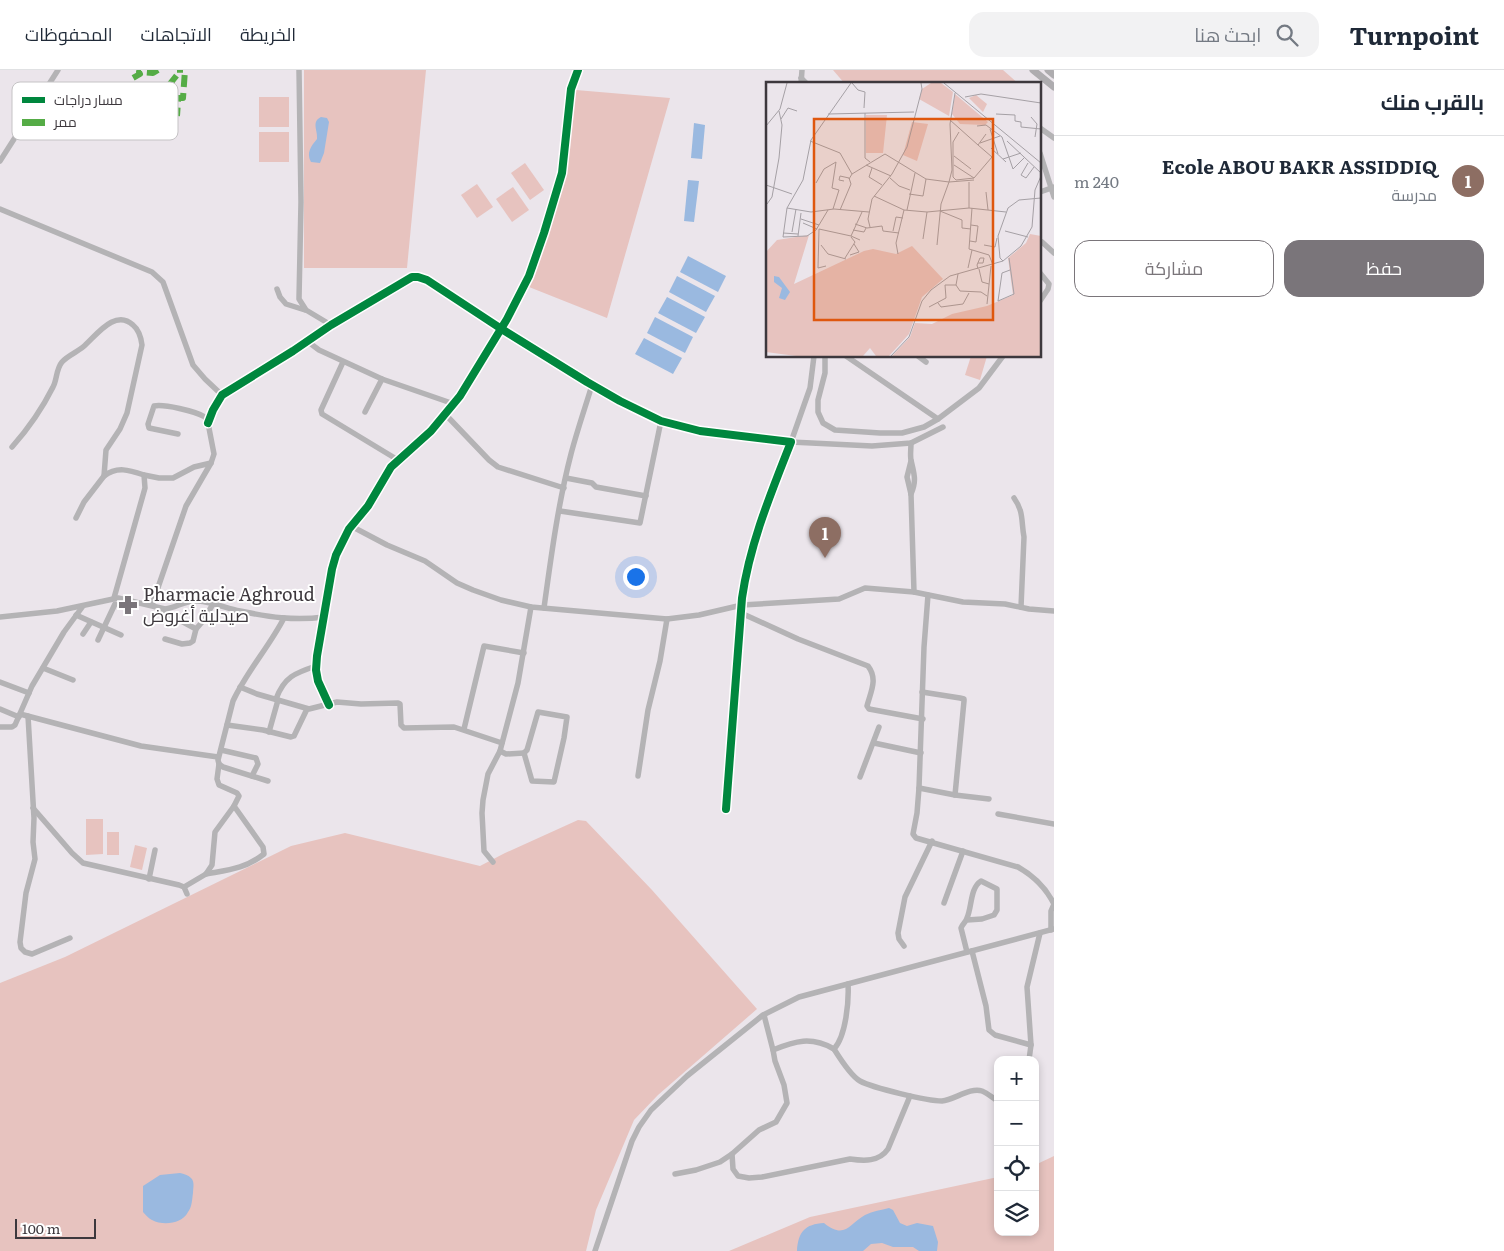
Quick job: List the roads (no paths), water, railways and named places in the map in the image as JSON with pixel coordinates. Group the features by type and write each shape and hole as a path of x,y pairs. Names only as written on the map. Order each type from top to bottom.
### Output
{"main road":[{"path":"1033,70 1054,86"},
{"path":"1048,70 1054,75"}],"street":[{"path":"50,82 58,70"},
{"path":"298,70 301,202 300,299 306,310"},
{"path":"329,705 318,681 316,666 336,555 351,526 368,506 391,468 416,446 454,404 507,319 529,276 554,203 563,167 571,90 578,70"},
{"path":"801,81 802,70"},
{"path":"1042,129 1054,138"},
{"path":"0,161 13,140"},
{"path":"1042,158 1054,197"},
{"path":"0,209 152,272 157,276 163,282 194,365 205,379 222,395"},
{"path":"1042,242 1054,253"},
{"path":"1042,275 1049,284 1042,299"},
{"path":"208,423 222,395 331,325 412,277 418,277 427,280 592,385 661,421 700,431 791,442 872,446 911,443 943,427"},
{"path":"277,289 280,297 286,304 306,310 331,325"},
{"path":"12,447 26,431 41,408 55,382 60,364 84,346 106,325 120,319 126,320 137,329 142,345 128,413 106,450 104,476"},
{"path":"307,341 318,350 382,379 454,404"},
{"path":"726,809 746,570 764,510 810,388 814,358"},
{"path":"825,358 825,373 818,400 818,412 823,423 834,430 860,433 902,433 924,427 938,419 979,388 1002,358"},
{"path":"849,358 938,419"},
{"path":"921,358 926,362"},
{"path":"343,362 321,410 322,414 398,460"},
{"path":"365,412 382,379"},
{"path":"544,608 566,478 592,385"},
{"path":"155,607 189,499 211,463 214,454 206,418 202,415 154,406 148,424 149,428 178,434"},
{"path":"446,415 488,460 498,467 564,488"},
{"path":"560,511 637,524 641,520 661,421"},
{"path":"911,443 911,461 915,476 911,494 914,592"},
{"path":"76,518 84,502 104,476 111,471 129,469 159,478 174,478 194,467 211,463"},
{"path":"98,640 114,601 143,497 145,488 144,475"},
{"path":"566,478 592,483 596,487 646,496"},
{"path":"1014,498 1022,514 1024,537 1022,607"},
{"path":"351,526 379,541 425,561 457,583 501,600 531,607 667,619 699,615 742,605 839,599 865,588 914,592 963,602 1005,604 1054,611"},
{"path":"595,1251 632,1141 650,1110 687,1076 764,1015 799,997 1052,930 1051,911 1054,904 1050,896 1029,874 1018,867 916,838 913,834 919,788 928,595"},
{"path":"0,617 38,614 127,599 170,609 188,602 200,601 284,618 300,620 324,617"},
{"path":"166,639 182,644 193,641 196,629 204,621 213,604"},
{"path":"0,727 14,726 43,668 82,606"},
{"path":"155,607 196,629"},
{"path":"493,862 484,851 482,809 488,774 500,751 524,653 531,607"},
{"path":"741,613 798,639 868,666 873,673 874,681 867,706 869,709 922,720"},
{"path":"76,615 121,635"},
{"path":"206,874 214,860 215,832 234,806 238,795 219,785 217,779 221,750 233,701 284,618"},
{"path":"638,776 648,710 660,661 667,619"},
{"path":"83,634 91,622"},
{"path":"464,729 484,646 524,653"},
{"path":"270,732 281,686 286,680 302,670 316,666"},
{"path":"43,668 73,680"},
{"path":"0,682 29,693"},
{"path":"240,687 306,709 315,709 337,702 361,704 398,702 400,704 402,727 410,729 444,726 464,729 502,743"},
{"path":"922,692 964,699 954,795"},
{"path":"0,709 19,716 28,716 141,746 219,761 223,767 268,781"},
{"path":"227,725 291,737 294,736 306,709"},
{"path":"538,712 566,717 564,738 554,782 532,781 524,753 527,750 538,712"},
{"path":"28,716 35,859 26,893 20,945 25,952 32,954 70,938"},
{"path":"860,777 879,726"},
{"path":"874,743 921,753"},
{"path":"221,750 256,758 258,764 252,776"},
{"path":"500,751 506,754 524,753"},
{"path":"919,788 989,799"},
{"path":"184,887 206,874 242,868 264,854 264,847 234,806"},
{"path":"33,808 83,863 179,885 184,887 188,894"},
{"path":"998,814 1054,824"},
{"path":"904,946 899,939 898,933 905,897 932,841"},
{"path":"149,879 155,850"},
{"path":"944,903 963,851"},
{"path":"967,920 978,882 981,881 997,889 997,910 994,915 982,919 967,920 962,924 961,928 986,1006 989,1030 995,1035 1032,1045"},
{"path":"1030,1056 1032,1045 1027,987 1040,933"},
{"path":"834,1049 839,1043 844,1027 848,984"},
{"path":"675,1174 696,1170 720,1162 759,1130 776,1122 787,1104 784,1085 775,1061 764,1015"},
{"path":"773,1050 792,1042 824,1043 834,1049 859,1081 910,1096 940,1101 953,1099 972,1090 981,1091 994,1099"},
{"path":"732,1154 733,1169 738,1176 749,1178 850,1159 861,1161 876,1159 884,1155 888,1149 910,1096"}],"water":[{"path":"321,117 327,118 329,122 324,153 320,163 311,162 309,153 317,139 316,121"},
{"path":"694,123 705,125 702,159 691,158"},
{"path":"688,180 699,181 694,222 684,221"},
{"path":"688,256 726,276 718,292 680,272"},
{"path":"677,276 715,296 706,312 669,292"},
{"path":"667,297 705,317 696,333 658,313"},
{"path":"655,317 693,337 685,353 647,333"},
{"path":"644,338 682,358 673,374 635,354"},
{"path":"180,1173 189,1176 193,1181 191,1206 185,1216 177,1221 172,1223 156,1222 143,1212 143,1186 160,1175"},
{"path":"889,1208 893,1210 900,1223 907,1226 917,1223 933,1226 938,1242 937,1251 919,1251 913,1247 893,1247 882,1243 871,1244 863,1251 797,1251 801,1234 807,1227 824,1223 831,1228 842,1230 865,1215"}],"place":[{"name":"Ecole ABOU BAKR ASSIDDIQ","path":"825,558"},
{"name":"Pharmacie Aghroud صيدلية أغروض","path":"128,605"}]}
